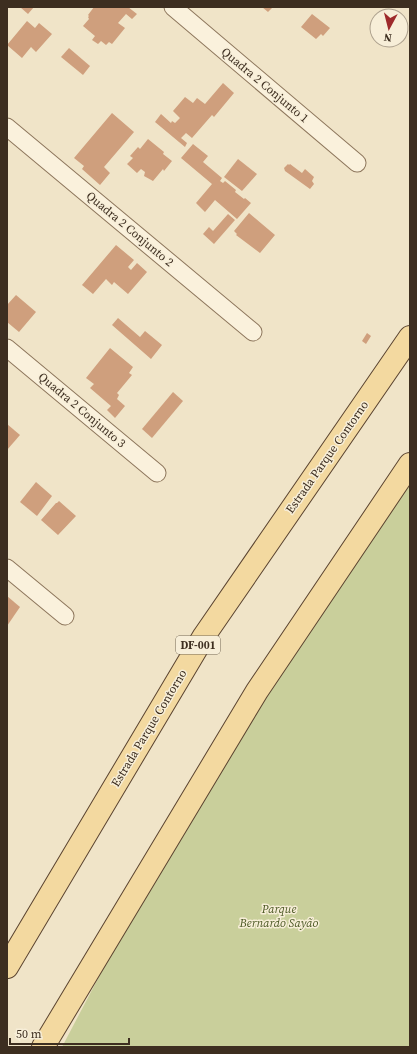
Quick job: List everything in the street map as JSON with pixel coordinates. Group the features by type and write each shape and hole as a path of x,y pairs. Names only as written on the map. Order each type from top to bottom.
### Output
{"main road":[{"name":"Estrada Parque Contorno","path":"7,966 204,636 410,337"},
{"path":"43,1047 257,691 410,464"}],"street":[{"name":"Quadra 2 Conjunto 1","path":"173,7 357,163"},
{"name":"Quadra 2 Conjunto 2","path":"7,127 253,332"},
{"name":"Quadra 2 Conjunto 3","path":"7,348 156,473"},
{"path":"7,568 65,616"}],"green space":[{"name":"Parque Bernardo Sayão","path":"410,476 410,1047 62,1047 195,794"}],"building":[{"path":"20,7 34,7 28,14"},
{"path":"94,7 128,7 137,14 132,19 126,14 118,23 125,28 112,44 109,42 106,45 101,41 98,44 92,40 95,36 83,26 89,19 88,15"},
{"path":"262,7 273,7 268,12"},
{"path":"312,14 330,28 323,36 321,34 316,39 301,27"},
{"path":"27,21 35,28 39,23 52,34 36,52 31,47 22,58 7,45"},
{"path":"69,48 90,66 83,75 61,57"},
{"path":"223,83 234,93 214,117 212,115 192,138 186,133 181,138 187,143 185,147 155,122 161,114 171,123 172,121 175,123 180,118 173,111 185,97 193,103 197,98 205,104"},
{"path":"112,113 134,132 104,167 110,173 100,185 82,169 84,166 74,158"},
{"path":"148,139 164,152 163,154 172,161 153,181 144,176 145,172 141,169 137,173 127,164 133,158 130,156 138,147 140,149"},
{"path":"193,144 208,156 203,162 222,178 220,181 223,183 225,181 236,190 235,192 251,203 237,219 215,200 205,212 196,203 212,184 181,158"},
{"path":"238,159 257,174 242,191 224,177"},
{"path":"288,164 302,173 305,169 314,177 312,181 314,184 310,189 285,171 284,168"},
{"path":"249,213 275,235 260,253 236,235 237,234 234,231"},
{"path":"228,214 235,220 214,244 203,234 209,227 213,231"},
{"path":"116,245 134,260 128,267 131,270 137,263 147,272 128,294 114,282 112,285 106,279 93,294 82,285"},
{"path":"16,295 36,312 19,332 7,322 7,305"},
{"path":"118,318 140,337 145,331 162,345 151,359 112,325"},
{"path":"367,333 371,336 366,344 362,341"},
{"path":"110,348 133,367 129,373 132,375 117,393 119,395 117,399 125,406 115,418 107,410 111,406 90,388 94,384 86,378"},
{"path":"173,392 183,401 152,438 142,429"},
{"path":"7,424 20,435 7,450"},
{"path":"36,482 52,496 37,516 20,502"},
{"path":"59,501 76,516 58,535 41,520"},
{"path":"7,596 20,607 7,626"}]}
